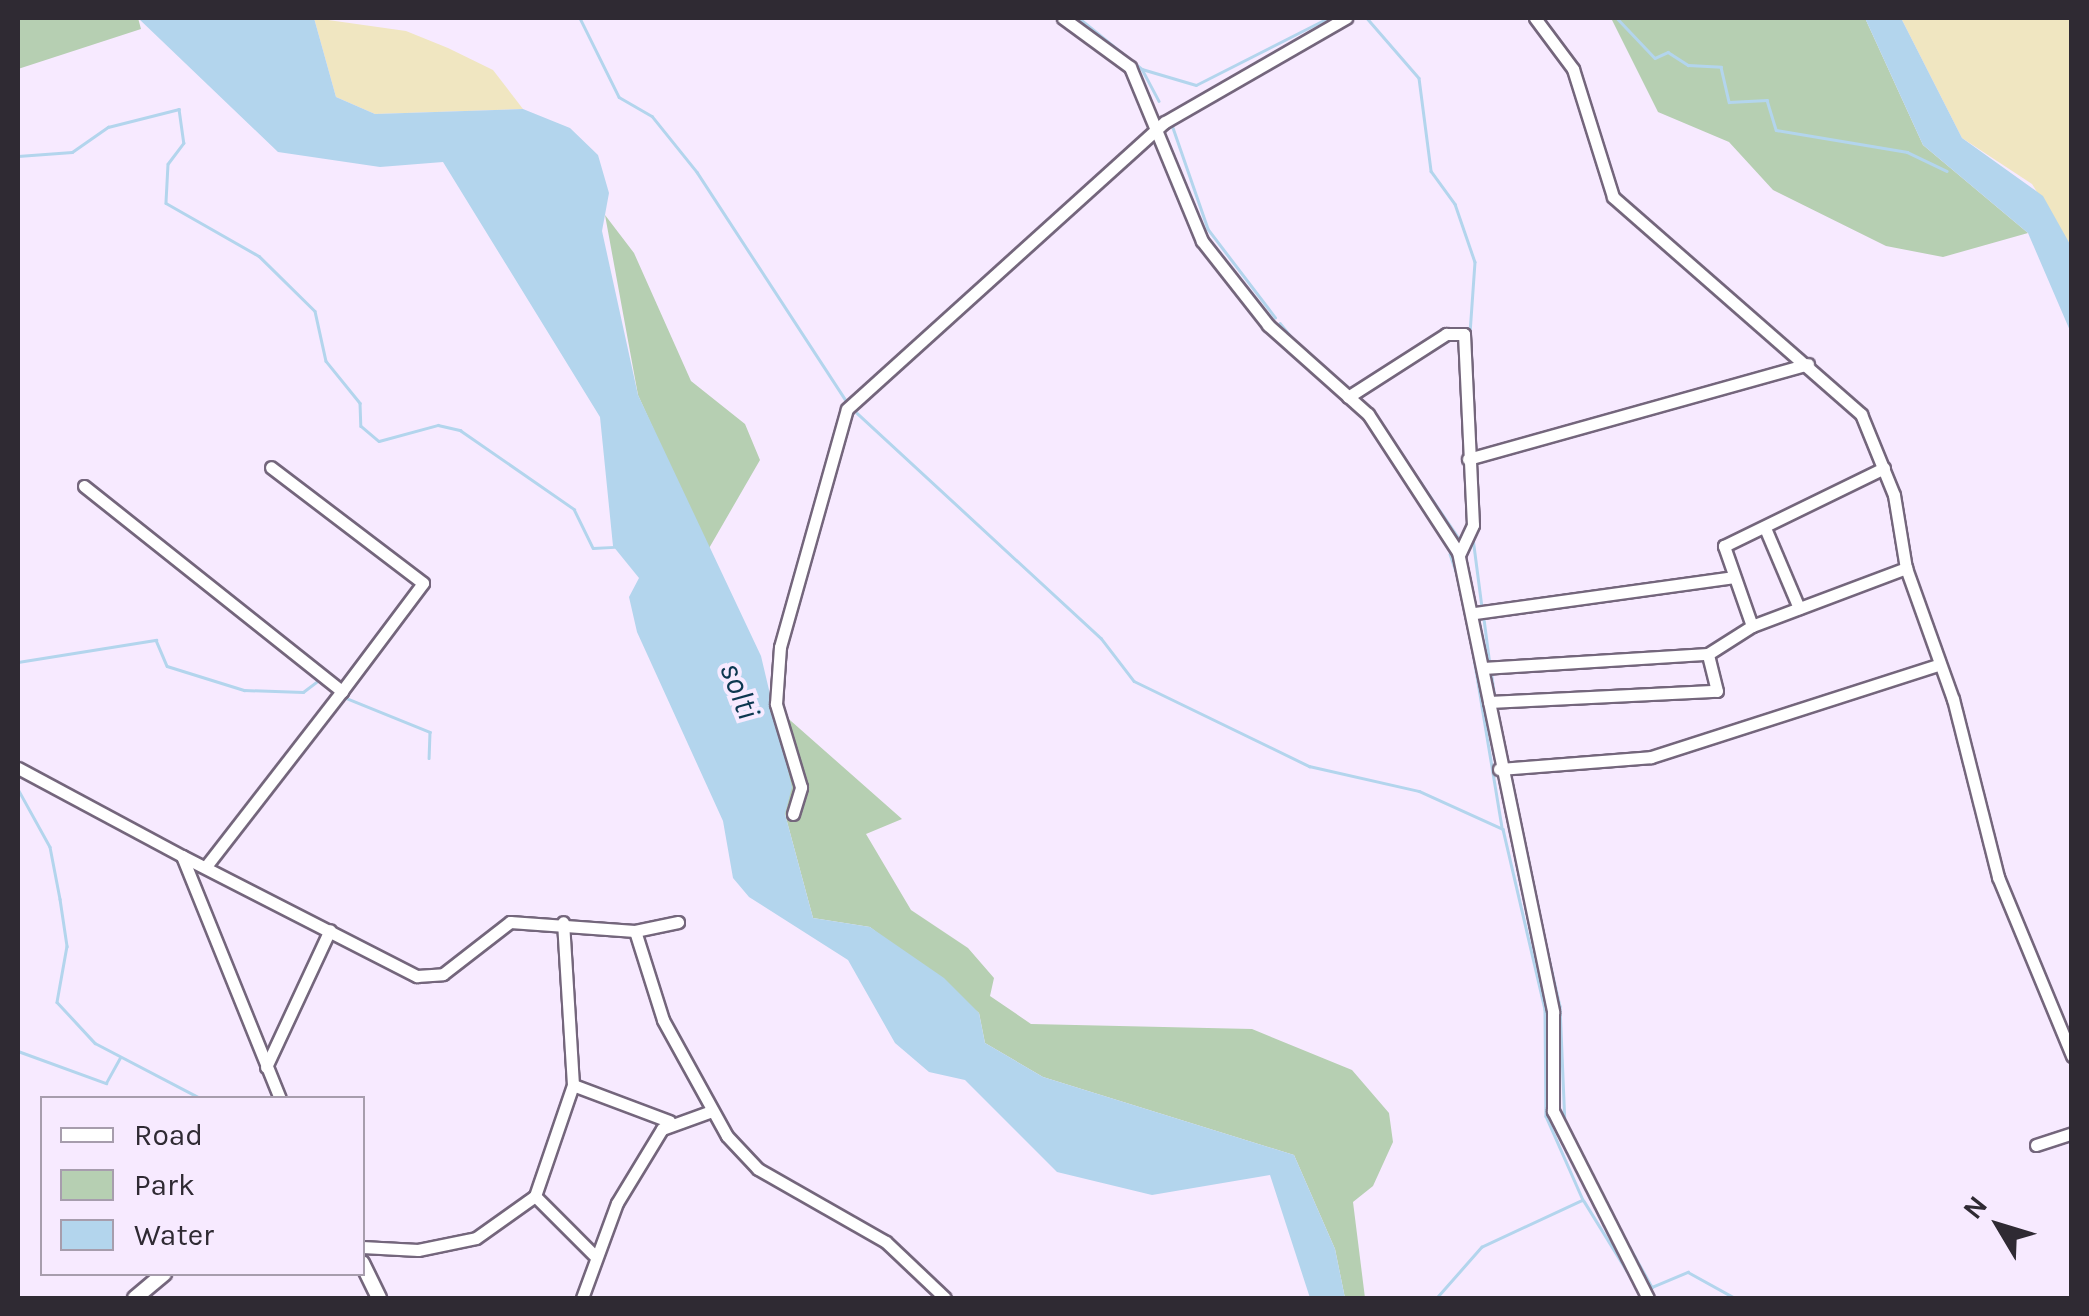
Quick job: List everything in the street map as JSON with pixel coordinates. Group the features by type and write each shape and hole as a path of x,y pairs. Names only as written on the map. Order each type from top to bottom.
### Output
{"street":[{"path":"1063,18 1130,66 1159,128 1202,240 1268,325 1348,397 1421,487 1459,555 1475,613 1499,770 1553,1012 1553,1111 1648,1298"},
{"path":"793,814 800,787 776,704 780,648 798,605 838,424 1159,128 1346,18"},
{"path":"1535,18 1574,69 1613,197 1861,414 1884,468 1906,568 1935,666 1953,699 1998,877 2072,1056"},
{"path":"1348,397 1459,330 1473,525 1459,555"},
{"path":"1468,459 1808,364"},
{"path":"208,865 424,583 272,467"},
{"path":"1752,626 1724,546 1884,468"},
{"path":"84,486 342,691"},
{"path":"1766,528 1800,608"},
{"path":"1483,668 1708,654 1752,626 1906,568"},
{"path":"1475,613 1732,577"},
{"path":"1488,702 1717,691 1708,654"},
{"path":"1499,770 1651,758 1935,666"},
{"path":"18,768 182,856 208,865 276,910 434,977 501,925 563,922 635,930 678,922"},
{"path":"182,856 279,1096"},
{"path":"365,1247 418,1250 476,1238 534,1196 573,1085 563,922"},
{"path":"266,1067 330,930"},
{"path":"635,930 662,1020 709,1112 758,1168 886,1242 945,1298"},
{"path":"573,1085 669,1121 709,1112"},
{"path":"582,1298 594,1255 669,1121"},
{"path":"2036,1145 2072,1134"},
{"path":"534,1196 594,1255"},
{"path":"365,1269 379,1298"},
{"path":"135,1298 162,1276"}],"green space":[{"path":"18,18 138,18 141,29 18,69"},
{"path":"1611,18 1865,18 1923,145 2028,233 1943,257 1886,246 1773,190 1729,142 1658,112"},
{"path":"605,215 634,253 691,381 745,424 760,460 708,550 638,395"},
{"path":"774,706 902,819 866,834 911,910 968,948 994,978 990,996 1031,1024 1252,1029 1352,1070 1389,1113 1393,1142 1373,1186 1353,1202 1365,1298 1345,1298 1335,1249 1294,1155 1043,1077 985,1043 979,1013 870,927 813,918 785,814"}],"sand":[{"path":"314,18 406,31 448,48 493,70 523,109 375,114 336,97"},
{"path":"1901,18 2071,18 2071,246 2032,184 1962,138"}],"water":[{"name":"solti","path":"138,18 314,18 336,97 375,114 523,109 570,128 598,155 609,193 602,231 638,395 761,656 792,787 785,814 813,918 870,927 944,978 979,1013 985,1043 1043,1077 1294,1155 1335,1249 1345,1298 1310,1298 1270,1175 1152,1195 1057,1172 965,1080 929,1072 895,1043 848,960 749,897 733,878 723,821 637,632 629,597 639,578 613,546 600,417 443,162 380,167 278,152"},
{"path":"1865,18 1901,18 1962,138 2043,196 2071,246 2071,333 2028,233 1923,145"}],"waterway":[{"path":"580,18 619,97 652,116 697,172 847,402"},
{"path":"1079,18 1142,69 1159,101"},
{"path":"1142,69 1196,85 1328,18"},
{"path":"1367,18 1419,78 1431,171 1455,204 1475,262 1469,347"},
{"path":"1617,18 1655,58 1668,52 1688,65 1721,67 1729,102 1767,100 1776,130 1907,152 1947,171"},
{"path":"18,156 72,152 108,127 179,109 184,143 168,164 166,203 259,256 315,311 326,361 360,403 361,426 379,441 438,425 460,430 574,509 593,548 614,547"},
{"path":"1171,122 1208,229 1275,317"},
{"path":"1280,323 1298,345"},
{"path":"1324,367 1351,390"},
{"path":"857,413 1101,638 1134,681 1309,766 1419,791 1503,829 1545,1009 1546,1116 1583,1200 1482,1247 1437,1298"},
{"path":"1375,415 1460,540"},
{"path":"1473,538 1482,607"},
{"path":"1450,554 1456,571"},
{"path":"1484,619 1490,665"},
{"path":"18,662 156,640 167,666 244,690 303,692 319,680"},
{"path":"1473,652 1502,827"},
{"path":"1491,670 1495,697"},
{"path":"341,696 430,732 429,758"},
{"path":"18,789 50,847 60,899 67,946 57,1002 95,1043 196,1096"},
{"path":"1532,885 1560,1006 1565,1123"},
{"path":"18,1051 106,1083 120,1058"},
{"path":"1584,1201 1632,1279"},
{"path":"1619,1228 1652,1287 1688,1272 1735,1298"}]}
